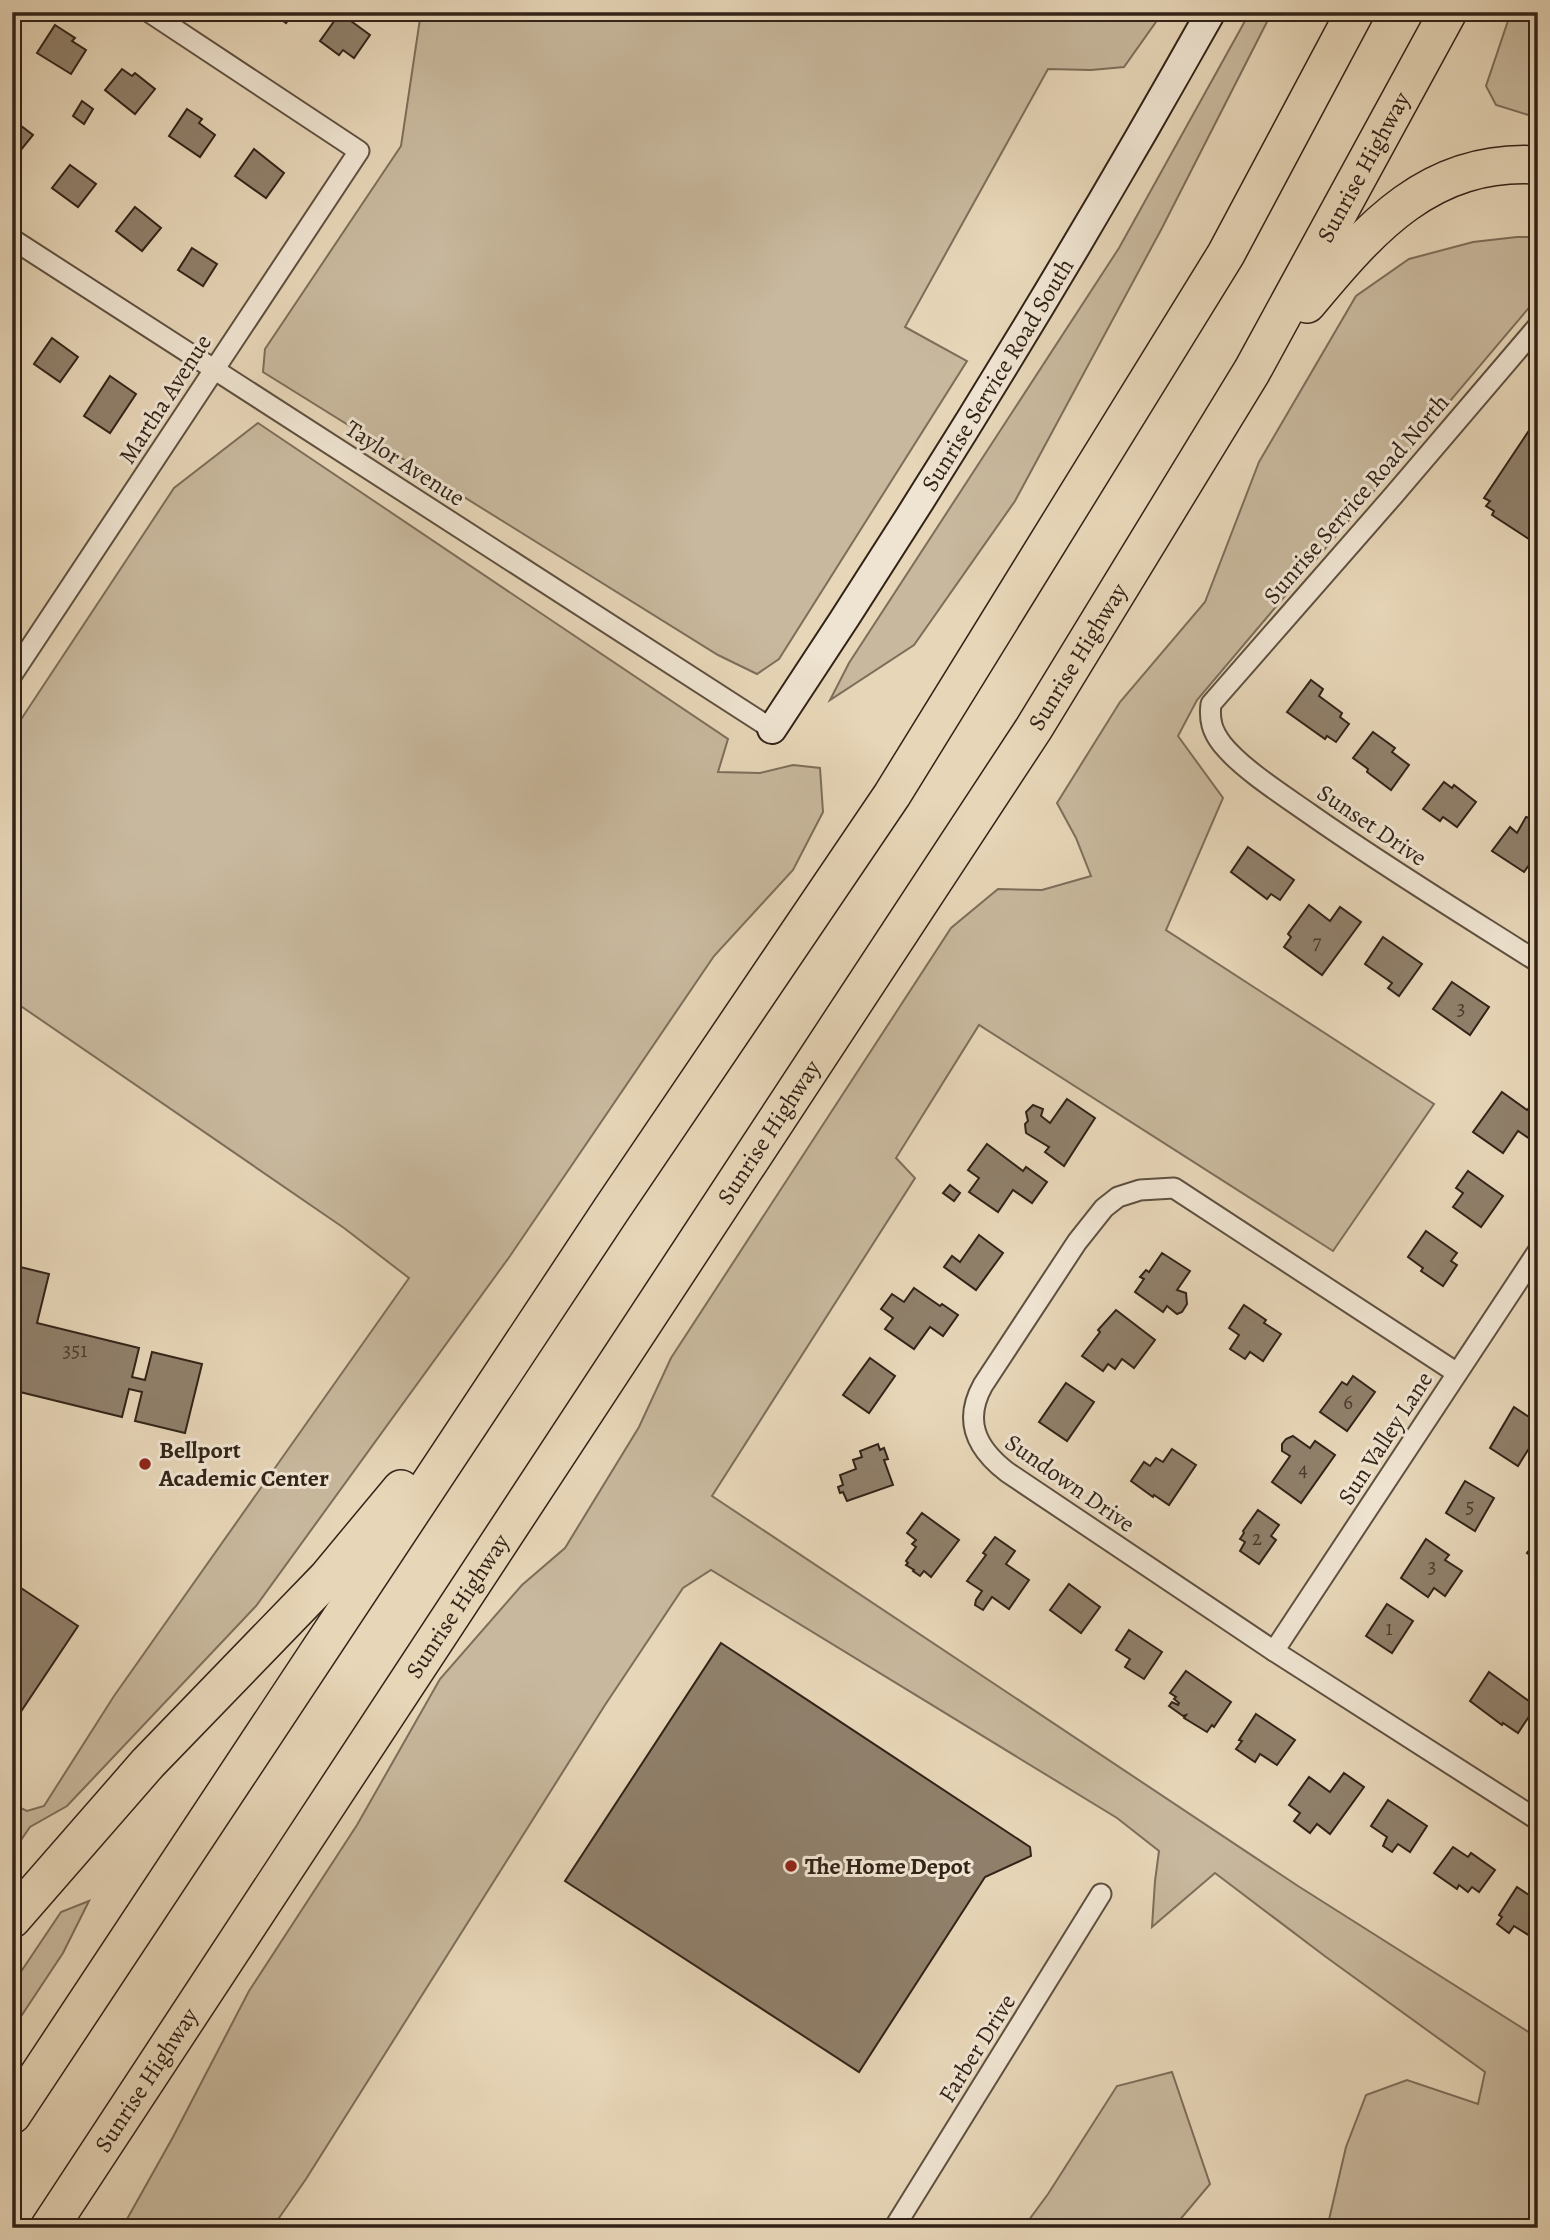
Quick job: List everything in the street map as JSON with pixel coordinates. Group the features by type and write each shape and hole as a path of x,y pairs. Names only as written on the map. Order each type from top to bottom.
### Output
{"highway":[{"path":"12,2115 611,1210 892,795 1226,254 1354,12"},
{"name":"Sunrise Highway","path":"49,2228 1034,728 1252,371 1448,12"},
{"path":"1252,371 1348,256 1396,210 1425,190 1464,172 1487,166 1538,165"},
{"path":"12,1919 148,1763 295,1611 366,1533 611,1210"}],"street":[{"name":"Martha Avenue","path":"12,675 359,151 149,12"},
{"name":"Sunrise Service Road South","path":"772,729 1025,329 1211,12"},
{"name":"Taylor Avenue","path":"12,239 772,729"},
{"name":"Sunrise Service Road North","path":"1211,704 1538,326"},
{"name":"Sunset Drive","path":"1211,704 1211,724 1222,744 1262,779 1344,838 1538,962"},
{"name":"Sundown Drive","path":"1457,1373 1174,1188 1140,1190 1118,1197 1093,1220 976,1398 972,1413 974,1427 984,1452 1007,1472 1274,1651 1538,1820"},
{"name":"Sun Valley Lane","path":"1274,1651 1538,1251"},
{"name":"Farber Drive","path":"894,2228 1101,1894"}],"shaded area":[{"path":"421,12 1163,12 1124,67 1091,70 1048,69 905,327 967,361 779,659 757,674 718,655 263,372 265,349 401,146"},
{"path":"1250,12 1272,12 1162,228 1015,501 914,645 830,700 849,663 1119,248"},
{"path":"1511,12 1538,12 1538,118 1496,105 1486,86"},
{"path":"1538,237 1538,297 1197,700 1178,736 1223,798 1166,930 1434,1104 1333,1251 979,1025 896,1158 915,1178 712,1496 1298,1886 1538,2038 1538,2228 1327,2228 1346,2147 1366,2095 1407,2080 1478,2104 1485,2072 1215,1873 1152,1927 1159,1851 1117,1818 711,1570 683,1588 605,1705 306,2179 272,2228 122,2228 249,1991 357,1825 440,1679 522,1585 565,1548 639,1427 671,1358 951,928 998,889 1042,890 1091,876 1076,838 1057,803 1120,702 1205,602 1259,462 1356,296 1409,259 1473,242"},
{"path":"258,423 728,739 718,772 760,773 793,765 820,768 823,812 793,870 714,956 510,1256 256,1606 67,1806 30,1827 12,1853 12,1804 27,1811 44,1806 114,1696 409,1278 344,1228 12,1000 12,733 174,488"},
{"path":"89,1901 63,1953 12,2030 12,1985 61,1912"},
{"path":"1172,2072 1210,2184 1173,2228 1023,2228 1117,2086"}],"building":[{"path":"272,12 294,12 286,23"},
{"path":"340,13 370,35 354,58 343,50 339,55 320,41"},
{"path":"55,25 75,38 72,41 86,50 71,74 37,53"},
{"path":"122,69 132,76 135,73 155,89 135,114 105,90"},
{"path":"82,101 93,109 84,124 73,116"},
{"path":"187,109 202,119 199,123 215,135 200,157 169,136"},
{"path":"12,119 33,135 12,161"},
{"path":"254,149 284,173 266,198 235,176"},
{"path":"70,165 96,184 78,207 52,188"},
{"path":"135,207 161,228 142,251 116,231"},
{"path":"192,248 217,264 203,286 178,270"},
{"path":"52,338 78,357 60,382 34,364"},
{"path":"110,376 136,394 110,433 84,416"},
{"path":"1534,423 1538,425 1538,545 1492,515 1494,511 1486,506 1490,501 1484,498"},
{"path":"1311,680 1323,689 1319,696 1342,713 1340,717 1349,724 1336,742 1327,736 1325,739 1287,712"},
{"path":"1373,732 1395,748 1392,752 1409,765 1391,790 1353,758"},
{"path":"1444,782 1452,788 1454,785 1476,802 1457,827 1443,817 1440,821 1423,809"},
{"path":"1526,817 1536,820 1538,853 1524,872 1492,851 1510,827 1517,833"},
{"path":"1248,847 1294,880 1280,900 1271,894 1267,899 1231,872"},
{"path":"1309,905 1330,921 1340,907 1361,922 1322,975 1284,947 1291,937 1288,934"},
{"path":"1383,937 1422,964 1399,996 1388,988 1392,983 1365,964"},
{"path":"1452,982 1489,1007 1470,1035 1433,1009"},
{"path":"1502,1092 1527,1110 1529,1108 1538,1113 1536,1143 1518,1131 1503,1153 1473,1132"},
{"path":"1067,1099 1095,1118 1064,1166 1045,1152 1049,1147 1026,1133 1025,1124 1028,1121 1026,1112 1033,1105 1043,1109 1041,1116 1050,1123"},
{"path":"987,1144 1023,1171 1026,1167 1047,1182 1032,1203 1013,1190 998,1212 969,1192 979,1178 968,1170"},
{"path":"1468,1171 1503,1196 1481,1227 1453,1207 1463,1193 1456,1188"},
{"path":"950,1185 960,1193 954,1201 943,1193"},
{"path":"1426,1231 1457,1253 1451,1261 1457,1265 1443,1286 1421,1271 1423,1268 1408,1257"},
{"path":"979,1235 1003,1253 976,1290 944,1267 952,1256 960,1262"},
{"path":"1162,1253 1190,1271 1177,1290 1186,1293 1187,1304 1182,1312 1177,1314 1167,1306 1163,1312 1135,1292 1144,1279 1140,1277 1146,1270 1149,1272"},
{"path":"12,1265 49,1274 37,1323 139,1348 132,1377 145,1380 152,1352 202,1364 185,1433 135,1421 142,1392 129,1389 122,1417 20,1392 15,1413 12,1412"},
{"path":"914,1288 958,1315 943,1336 930,1327 914,1349 885,1329 893,1318 881,1309 892,1294 904,1302"},
{"path":"1244,1305 1281,1334 1263,1361 1250,1352 1245,1359 1230,1349 1239,1335 1229,1328"},
{"path":"1116,1310 1155,1340 1134,1368 1122,1359 1115,1369 1108,1364 1103,1371 1082,1356 1100,1332 1098,1330"},
{"path":"870,1358 895,1376 869,1413 843,1395"},
{"path":"1353,1376 1375,1392 1347,1431 1320,1412 1342,1382 1347,1385"},
{"path":"1066,1383 1094,1402 1067,1441 1039,1422"},
{"path":"1514,1407 1538,1423 1538,1455 1528,1450 1518,1466 1490,1448"},
{"path":"1293,1436 1310,1448 1315,1441 1335,1455 1301,1503 1272,1482 1290,1456 1282,1451 1282,1444"},
{"path":"878,1444 880,1450 884,1448 888,1459 884,1460 893,1485 847,1501 838,1487 843,1485 840,1475 856,1469 853,1460 862,1457 860,1451"},
{"path":"1172,1449 1196,1465 1169,1505 1131,1481 1144,1462 1150,1466 1156,1458 1163,1462"},
{"path":"1465,1481 1494,1498 1475,1531 1446,1513"},
{"path":"1258,1510 1279,1525 1271,1536 1276,1540 1259,1564 1240,1551 1245,1542 1240,1539 1243,1531"},
{"path":"922,1513 959,1540 931,1577 924,1571 920,1576 906,1565 916,1547 912,1544 916,1540 907,1533"},
{"path":"995,1537 1015,1551 1006,1564 1029,1580 1009,1609 992,1597 983,1610 975,1605 982,1591 967,1581"},
{"path":"1538,1538 1538,1561 1527,1553"},
{"path":"1426,1539 1449,1555 1445,1560 1462,1571 1445,1596 1434,1588 1428,1597 1401,1578"},
{"path":"12,1582 78,1626 12,1725"},
{"path":"1069,1584 1100,1607 1081,1633 1050,1610"},
{"path":"1387,1604 1413,1621 1392,1653 1366,1636"},
{"path":"1129,1630 1162,1652 1144,1679 1125,1667 1130,1659 1116,1650"},
{"name":"The Home Depot","path":"721,1643 1030,1847 1031,1856 985,1877 859,2072 565,1881"},
{"path":"1186,1671 1231,1702 1214,1727 1212,1725 1207,1732 1184,1718 1186,1715 1183,1716 1169,1706 1172,1702 1178,1705 1179,1703 1170,1693"},
{"path":"1489,1672 1533,1704 1529,1710 1532,1712 1518,1733 1503,1723 1502,1725 1470,1701"},
{"path":"1256,1714 1295,1740 1277,1765 1260,1754 1255,1762 1236,1749"},
{"path":"1344,1773 1364,1787 1330,1834 1317,1824 1310,1833 1294,1821 1300,1813 1289,1805 1309,1777 1330,1792"},
{"path":"1388,1800 1427,1826 1410,1852 1398,1844 1392,1852 1383,1846 1387,1837 1371,1826"},
{"path":"1453,1847 1468,1857 1471,1853 1495,1870 1479,1892 1472,1887 1468,1892 1459,1885 1457,1889 1434,1873"},
{"path":"1517,1887 1538,1898 1538,1941 1514,1926 1509,1933 1497,1924 1502,1917 1499,1915"}],"place":[{"name":"Bellport Academic Center","path":"145,1464"},
{"name":"The Home Depot","path":"791,1866"}]}
